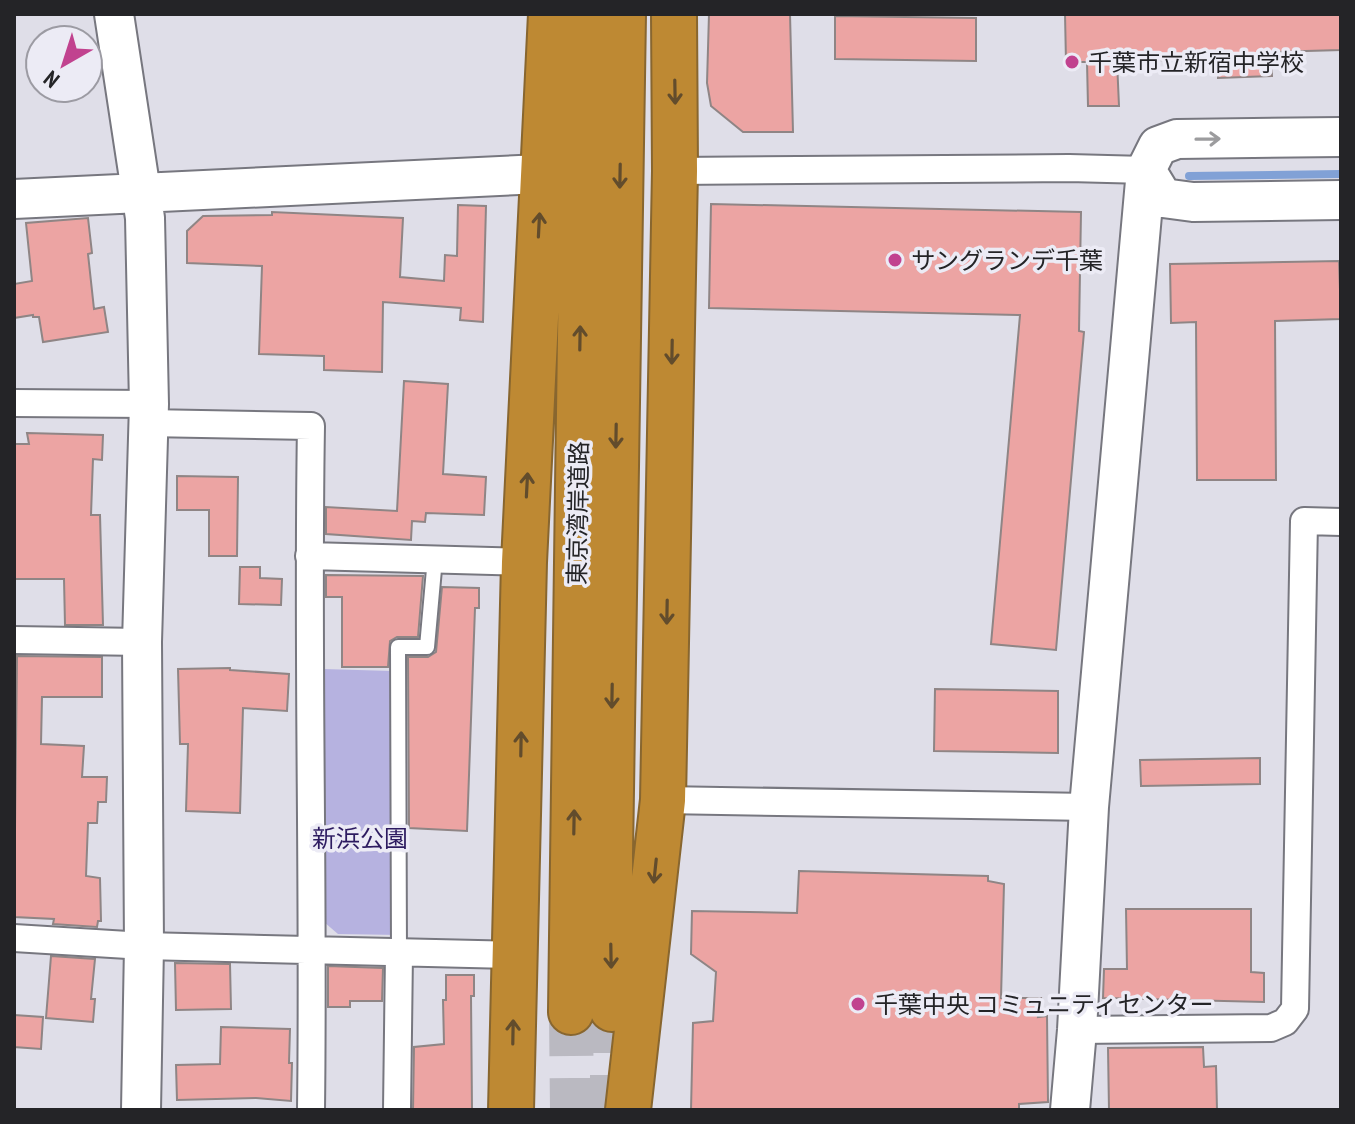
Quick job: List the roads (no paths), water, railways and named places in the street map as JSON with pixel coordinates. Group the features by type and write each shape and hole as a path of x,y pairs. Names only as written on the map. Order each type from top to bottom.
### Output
{"highway":[{"path":"511,1110 524,562 551,14"},
{"name":"東京湾岸道路","path":"587,14 583,113 592,1010 610,855 623,14"},
{"path":"628,1110 663,800 675,171 674,14"}],"street":[{"path":"114,14 145,218 148,413 142,642 144,946 141,1110"},
{"path":"1070,1110 1089,807 1146,170 1158,146 1177,139 1341,137"},
{"path":"675,171 1146,170"},
{"path":"1146,170 1163,198 1193,202 1341,200"},
{"path":"14,199 541,174"},
{"path":"14,403 311,426 311,1110"},
{"path":"1077,1030 1271,1028 1285,1022 1295,1009 1304,521 1341,522"},
{"path":"309,556 524,562"},
{"path":"14,640 142,642"},
{"path":"663,800 1089,807"},
{"path":"14,938 144,946 515,955"},
{"path":"397,1110 399,953"}],"lane":[{"path":"399,953 398,647 427,647 435,558"}],"waterway":[{"path":"1189,176 1341,174"}],"tunnel":[{"path":"612,1009 612,1110"},
{"path":"571,1012 572,1110"}],"place":[{"name":"千葉市立新宿中学校","path":"1072,62"},
{"name":"サングランデ千葉","path":"895,260"},
{"name":"千葉中央 コミュニティセンター","path":"858,1004"}],"park label":[{"name":"新浜公園","path":"360,838"}]}
